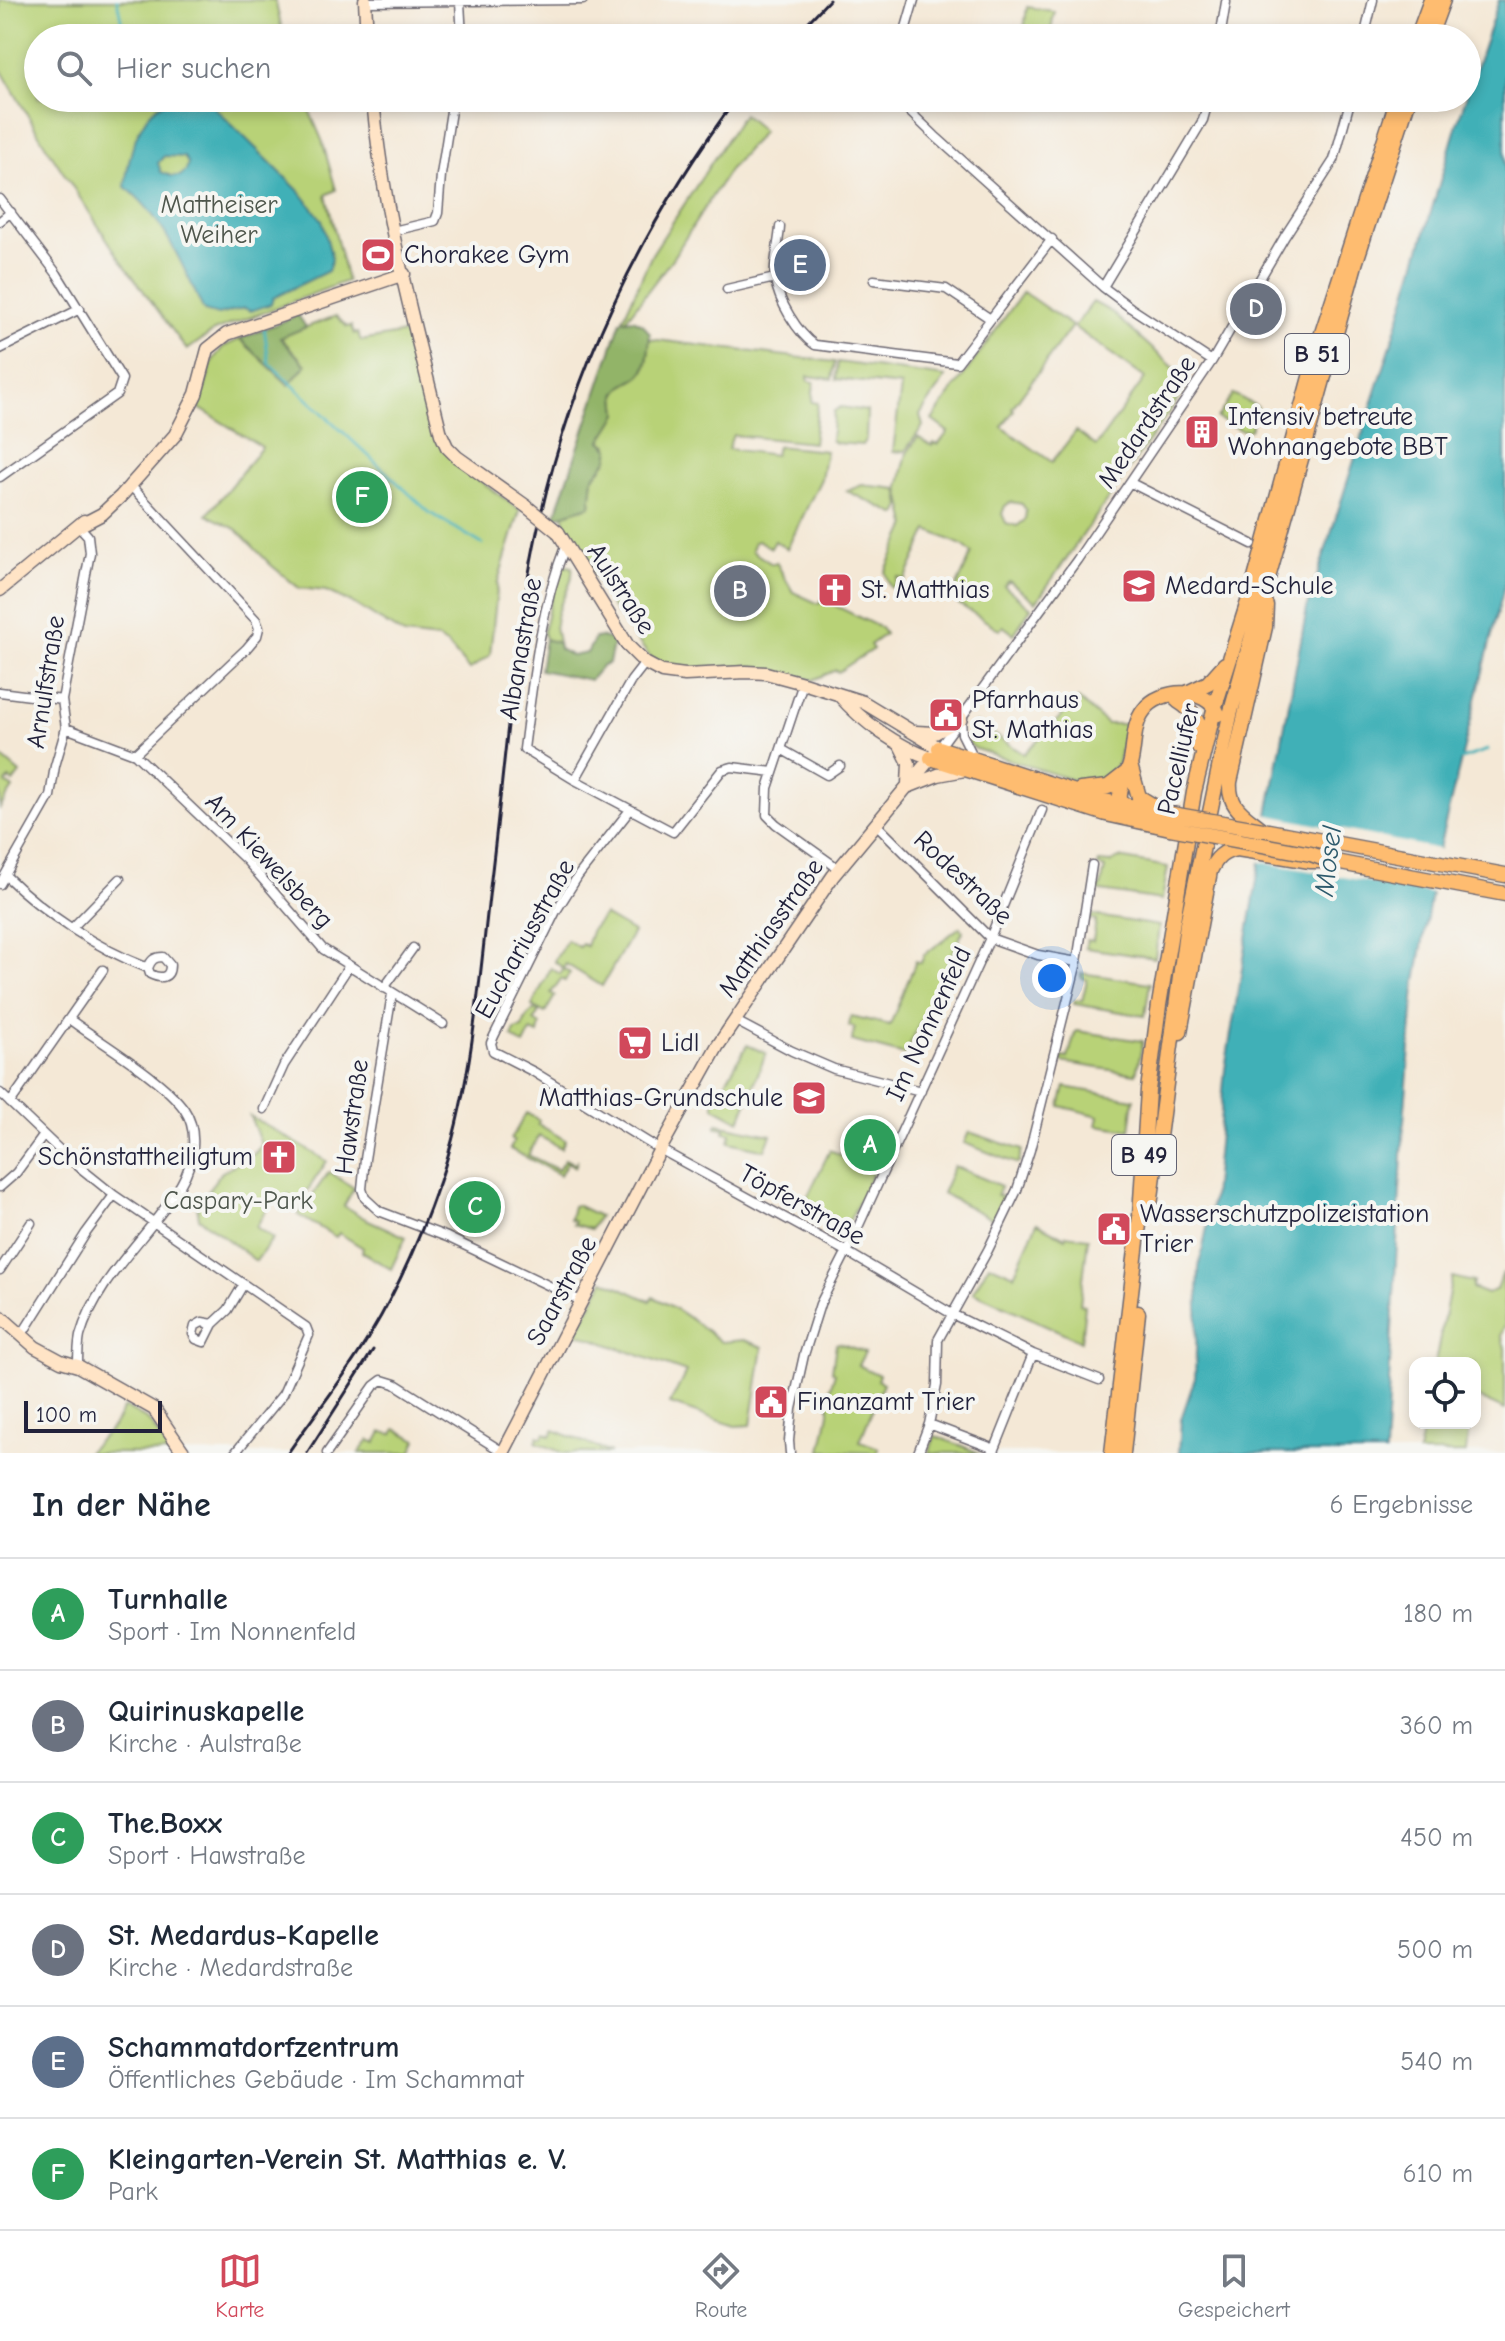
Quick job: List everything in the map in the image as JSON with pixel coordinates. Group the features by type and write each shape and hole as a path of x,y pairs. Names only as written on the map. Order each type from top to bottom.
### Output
{"main road":[{"path":"1422,24 1431,0"},
{"path":"1434,24 1443,0"},
{"name":"Pacelliufer","path":"1112,1453 1140,1216 1148,1090 1181,859 1200,766 1322,333 1393,112"},
{"name":"Pacelliufer","path":"1123,1453 1187,924 1226,732 1356,261 1404,112"},
{"path":"1263,830 1240,813 1229,796 1265,627 1264,589"},
{"path":"1182,697 1208,683 1231,658"},
{"path":"1215,706 1234,696"},
{"path":"1182,697 1199,723 1200,766"},
{"path":"1133,820 1124,813 1120,794 1130,773 1141,714 1151,703 1160,698 1206,698 1215,706 1226,732"},
{"path":"935,753 1106,814 1133,820 1263,830 1505,875"},
{"path":"971,766 1330,861 1505,894"},
{"path":"1064,789 1103,789 1130,773"},
{"path":"1130,773 1143,801 1171,821"},
{"path":"1106,814 1122,805"},
{"path":"1167,1070 1180,1034 1210,871 1217,859 1228,850 1246,850 1310,861 1330,861"}],"street":[{"path":"366,24 365,1 583,0"},
{"path":"907,24 914,0"},
{"path":"1367,24 1373,0"},
{"path":"460,2 461,24"},
{"path":"1222,24 1226,2"},
{"name":"Aulstraße","path":"374,112 377,149 393,231 447,447 558,532 628,646 645,663 662,672 685,675 766,673 803,683 871,706 909,730 935,753"},
{"path":"393,231 435,221 451,112"},
{"path":"910,112 1103,287 1212,361"},
{"path":"1103,287 1205,112"},
{"name":"Medardstraße","path":"935,753 1021,639 1212,361 1285,236 1334,160 1347,112"},
{"path":"0,199 80,309 122,379 117,394 0,477"},
{"path":"0,221 11,212"},
{"path":"780,227 775,278 794,323 804,337 815,345 957,363 1052,239"},
{"path":"0,590 79,526 116,490 129,484 162,450 181,425 196,394 208,349 213,343 227,334 404,274"},
{"path":"727,289 775,278"},
{"path":"874,280 946,289 989,318"},
{"path":"0,349 80,309"},
{"path":"1131,483 1252,544"},
{"path":"129,484 256,620 259,628 257,636 238,658 135,754"},
{"name":"Arnulfstraße","path":"0,884 46,806 66,728 62,700 90,553 88,536 79,526"},
{"name":"Albanastraße","path":"566,544 551,582 542,623 524,749 673,832 722,770 732,767 773,772"},
{"path":"575,780 631,681 645,663"},
{"path":"803,683 768,788 767,815 839,869"},
{"path":"0,692 62,700"},
{"name":"Aulstraße","path":"839,695 852,710 898,742 935,753"},
{"path":"898,742 909,763 907,787 971,766 961,718 935,733 909,730"},
{"name":"Am Kiewelsberg","path":"66,728 135,754 246,860 323,949 443,1024"},
{"path":"781,749 827,775 840,766"},
{"name":"Matthiasstraße","path":"660,1149 734,1020 839,869 935,753"},
{"name":"Euchariusstraße","path":"493,1051 491,1043 494,1036 556,911 578,876 630,810"},
{"name":"Im Nonnenfeld","path":"790,1453 792,1409 820,1304 847,1252 990,938 1042,810"},
{"name":"Rodestraße","path":"876,824 990,938 1038,955 1077,962"},
{"path":"918,1453 929,1424 937,1385 938,1340 1017,1190 1077,962 1092,865"},
{"path":"5,875 51,914 115,954 148,968"},
{"path":"73,927 120,879"},
{"path":"388,991 413,948"},
{"path":"264,1109 284,1065 349,966"},
{"path":"10,1103 103,970"},
{"name":"Hawstraße","path":"388,991 365,1159 362,1189 365,1198 379,1211 447,1237 581,1301"},
{"path":"69,1019 172,1095 189,1118 193,1136 189,1166 181,1184 98,1298 80,1335 78,1366"},
{"path":"734,1020 834,1069 921,1091"},
{"name":"Töpferstraße","path":"493,1051 952,1314 1033,1354 1099,1380"},
{"path":"0,1093 68,1158 114,1195 306,1327 309,1335 306,1346 283,1394 235,1453"},
{"path":"0,1187 16,1173 44,1135"},
{"name":"Saarstraße","path":"503,1452 660,1149"},
{"path":"21,1336 86,1233 114,1195"},
{"path":"0,1270 31,1223"},
{"path":"213,1324 228,1310 243,1285"},
{"path":"0,1316 21,1336 61,1361 78,1366 154,1409 184,1453"},
{"path":"929,1424 994,1451 1033,1354"},
{"path":"327,1453 374,1386 382,1380 395,1384 503,1452"}],"green space":[{"name":"Mattheiser Weiher","path":"0,0 275,0 281,24 24,24 24,109 0,68"},
{"path":"1027,7 1054,11 1052,24 1025,24"},
{"name":"Mattheiser Weiher","path":"26,112 310,112 322,140 336,190 326,195 347,281 214,331 187,350 118,256"},
{"path":"743,114 763,131 729,170 672,259 618,330 652,254"},
{"path":"1023,292 1072,326 1012,408 1014,410 1002,427 1052,462 1076,431 1096,446 1145,378 1074,327 1093,302 1110,311 1190,382 1036,602 1009,581 1004,586 1031,608 1014,634 1003,626 1000,630 951,599 972,553 964,546 928,530 905,580 898,577 893,588 890,587 885,572 907,525 899,487 907,453 918,437 932,446 934,443 938,445 948,432 932,420","holes":["1011,502 1022,504 1026,510 1025,520 1017,526 1006,523 1002,514 1005,506"]},
{"path":"298,315 306,327 280,338 306,365 289,385 240,339"},
{"path":"336,316 347,327 351,326 354,334 358,333 361,341 410,332 433,430 440,443 460,465 520,510 498,581 490,655 469,670 448,645 438,639 404,635 354,604 326,591 299,588 236,529 207,515 262,447 199,408 213,360 223,347 240,339 289,385 306,365 280,337"},
{"path":"633,319 643,324 650,334 644,370 616,395 618,414 601,441 610,449 608,459 593,478 590,506 555,517 621,321"},
{"path":"649,339 835,362 832,379 808,376 808,381 814,382 812,402 818,403 813,443 733,435 728,449 775,455 777,446 826,451 821,479 787,549 775,541 771,548 759,541 754,542 752,551 772,564 776,562 793,592 819,604 822,599 881,628 885,634 870,645 873,649 838,672 836,670 813,680 755,666 678,668 653,661 612,607 569,536 563,514 590,506 593,478 602,468 608,445 601,441 602,436 618,414 616,395 644,371"},
{"path":"838,362 946,377 920,415 923,426 905,451 893,452 901,386 836,379"},
{"path":"1233,394 1258,407 1250,430 1241,430 1217,418"},
{"path":"841,407 867,411 866,439 862,445 831,440 834,411"},
{"path":"862,485 898,489 901,506 897,515 847,491"},
{"path":"563,565 572,567 572,574 556,616 558,643 545,639 543,632 558,569"},
{"path":"595,638 614,640 609,663 590,680 540,670 545,639 558,643 559,649 572,656 587,653"},
{"path":"1078,699 1107,724 1126,724 1118,763 1111,772 1115,774 1109,781 1085,784 976,749 969,744 968,737 976,723 1024,754"},
{"path":"0,756 20,773 13,782 9,779 6,783 13,788 0,808"},
{"path":"1119,858 1168,867 1162,900 1094,890 1095,886 1101,887 1105,868 1098,866 1099,862 1110,863"},
{"path":"604,915 633,932 602,986 566,964 563,968 554,961 567,940 579,947 582,944 586,946 592,929"},
{"path":"1091,915 1159,926 1155,958 1085,948 1087,940 1093,941 1096,921 1090,919"},
{"path":"960,927 963,931 905,1055 852,1041 855,1028 849,1026 851,1016 890,1025 916,961 921,963 924,955"},
{"path":"551,968 560,974 564,969 570,973 551,993 555,996 545,1013 532,1006"},
{"path":"1081,973 1150,983 1145,1016 1074,1004 1075,1000 1082,1001 1087,980 1081,977"},
{"path":"534,1010 539,1012 534,1021 540,1025 538,1034 531,1031 524,1045 512,1037"},
{"path":"1077,1031 1143,1041 1136,1074 1061,1062 1062,1057 1068,1058"},
{"path":"747,1045 766,1053 740,1121 714,1107 714,1102"},
{"path":"1065,1087 1134,1099 1130,1130 1097,1125 1099,1116 1060,1106"},
{"path":"526,1113 565,1140 561,1148 539,1136 528,1155 558,1170 565,1159 575,1164 578,1159 575,1167 567,1162 560,1175 510,1149 514,1142 511,1139"},
{"name":"Caspary-Park","path":"250,1116 327,1161 298,1205 291,1201 289,1194 282,1198 274,1197 256,1227 273,1238 256,1261 199,1218 197,1205 220,1174 258,1150 261,1144"},
{"path":"717,1124 771,1135 765,1150 729,1142 731,1133 724,1132 725,1128 716,1127"},
{"path":"969,1132 1022,1150 1018,1164 964,1143"},
{"path":"830,1150 874,1170 844,1232 801,1210"},
{"path":"954,1166 1001,1186 997,1195 1004,1197 994,1220 942,1193"},
{"path":"329,1172 354,1188 344,1206 406,1237 391,1269 362,1252 363,1248 339,1233 336,1237 298,1215"},
{"path":"576,1205 599,1216 591,1229 573,1224 575,1221 570,1219"},
{"path":"1037,1223 1065,1238 1066,1235 1088,1238 1080,1304 1085,1305 1081,1341 973,1292 989,1264 1014,1275"},
{"path":"1503,1272 1505,1324 1501,1335 1505,1348 1505,1410 1481,1399 1481,1357 1436,1357 1452,1277 1473,1282 1472,1288 1487,1294 1497,1289"},
{"path":"604,1280 650,1301 653,1297 662,1301 721,1342 744,1340 763,1347 751,1425 735,1426 670,1404 686,1372 576,1333"},
{"path":"836,1344 865,1352 858,1365 879,1375 877,1380 883,1383 860,1441 879,1448 877,1453 821,1451 835,1373 832,1371"},
{"path":"124,1407 148,1420 171,1453 86,1453 113,1427"},
{"path":"396,1429 417,1440 411,1453 359,1453 369,1440 376,1443 382,1432 393,1434"},
{"path":"1423,1429 1468,1429 1466,1453 1418,1453"},
{"path":"554,1430 611,1453 563,1453 536,1442 538,1436 542,1438 545,1433 551,1436"},
{"path":"935,1436 938,1437 980,1453 929,1453"}],"water":[{"name":"Mosel","path":"1499,0 1505,0 1505,583 1439,848 1415,987 1385,1453 1179,1453 1181,1419 1195,1378 1199,1267 1213,1197 1225,1069 1307,608 1461,112 1481,112 1481,53"},
{"path":"151,112 219,112 300,192 322,220 332,259 328,271 273,298 271,304 251,311 244,308 218,315 204,311 161,227 151,212 125,187 132,151","holes":["164,156 184,157 188,163 186,171 180,176 161,172 158,163"]}],"pier":[{"path":"1264,814 1443,850 1435,894 1256,861"}],"waterway":[{"path":"117,0 122,24"},
{"path":"264,327 269,363 430,513 482,544"},
{"path":"1458,760 1488,750"}],"railway":[{"path":"806,24 829,0"},
{"path":"288,1453 371,1333 410,1258 440,1181 460,1107 473,1032 522,618 551,474 589,359 613,304 670,198 727,112"},
{"path":"307,1453 373,1350"}],"place":[{"name":"Chorakee Gym","path":"378,255"},
{"name":"Schammatdorfzentrum","path":"800,265"},
{"name":"St. Medardus-Kapelle","path":"1256,309"},
{"name":"Intensiv betreute Wohnangebote BBT","path":"1202,432"},
{"name":"Kleingarten-Verein St. Matthias e. V.","path":"362,497"},
{"name":"Medard-Schule","path":"1139,586"},
{"name":"St. Matthias","path":"835,590"},
{"name":"Quirinuskapelle","path":"740,591"},
{"name":"Pfarrhaus St. Mathias","path":"946,715"},
{"name":"Lidl","path":"635,1043"},
{"name":"Matthias-Grundschule","path":"809,1098"},
{"name":"Turnhalle","path":"870,1145"},
{"name":"Schönstattheiligtum","path":"279,1157"},
{"name":"The.Boxx","path":"475,1207"},
{"name":"Wasserschutzpolizeistation Trier","path":"1114,1229"},
{"name":"Finanzamt Trier","path":"771,1402"}]}
